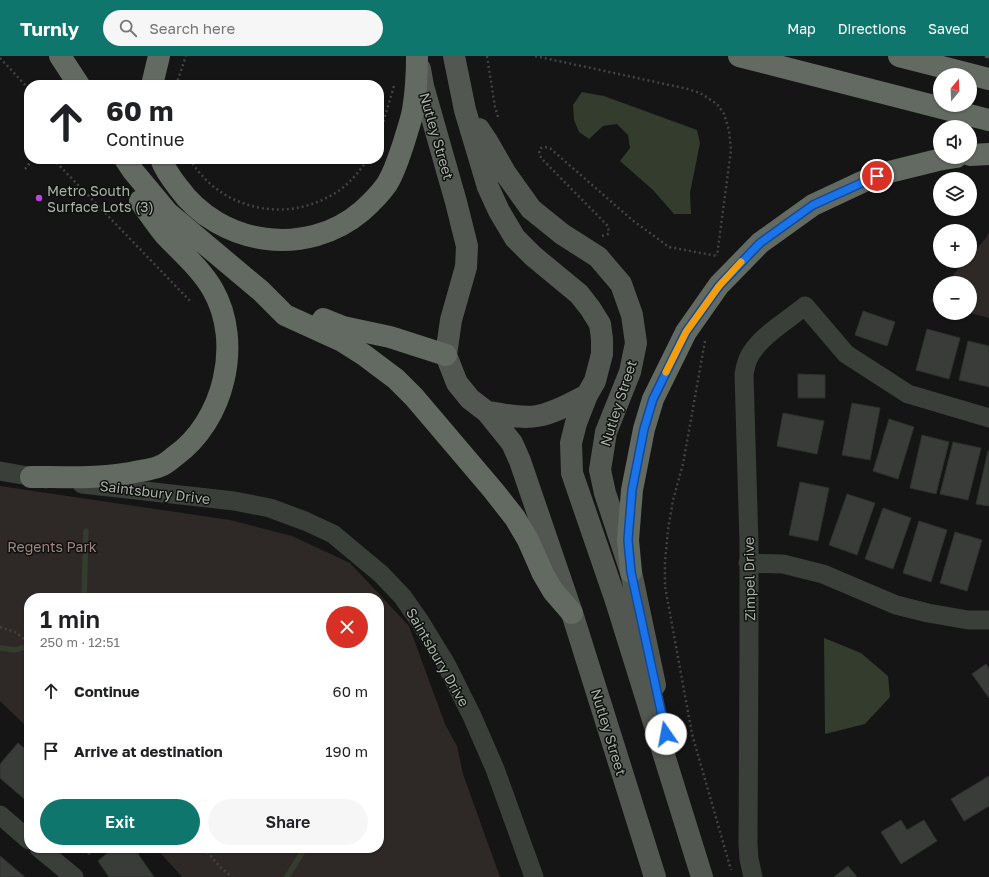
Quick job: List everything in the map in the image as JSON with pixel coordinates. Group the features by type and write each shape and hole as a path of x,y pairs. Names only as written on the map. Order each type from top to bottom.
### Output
{"highway":[{"path":"60,56 75,80"},
{"path":"153,80 159,56"},
{"path":"163,164 186,199 205,216 226,228 247,236 269,240 292,240 316,236 336,228 355,217 372,202 387,184 397,163 413,112 418,56"},
{"path":"739,56 989,120"},
{"path":"899,56 989,79"},
{"path":"977,155 989,154"},
{"path":"631,572 628,540 632,490 644,429 653,399 686,332 719,286 760,243 813,205 877,176 933,161"},
{"path":"31,477 105,477 161,466 182,451 196,437 211,415 220,392 226,367 224,318 221,307 213,290 164,233 137,196 117,164"},
{"path":"128,164 168,213 261,291 285,315 342,341 364,355 396,379 414,397 494,490 515,518 553,591 572,614"},
{"path":"261,291 296,309 343,327 390,337 446,355"}],"main road":[{"name":"Nutley Street","path":"418,56 423,86 467,246 466,267 451,320 446,355 457,383 470,399 487,412 512,443 525,475 572,614 655,877"},
{"name":"Nutley Street","path":"454,56 465,110 488,187 498,211 515,238 533,256 579,294 600,324 602,354 595,381 587,395 576,423 571,443 572,473 616,601 702,877"},
{"name":"Nutley Street","path":"465,110 488,141 506,174 531,208 562,234 598,257 621,284 632,315 636,343 630,372 606,432 600,470 605,493 631,572 686,823"},
{"name":"Nutley Street","path":"487,412 515,416 536,416 552,412 587,395"}],"street":[{"name":"Zimpel Drive","path":"753,877 749,859 748,844 750,651 749,544 744,374 748,358 757,346 769,335 805,306 846,354 908,394 989,418"},
{"name":"Saintsbury Drive","path":"0,471 31,477 234,501 270,508 305,521 333,534 381,574 402,596 419,620 446,664 472,716 495,770 534,877"},
{"path":"748,563 783,564 823,574 896,605 928,613 968,620 989,620"},
{"path":"0,815 24,836"},
{"path":"45,853 74,877"}],"path":[{"path":"178,80 186,56"},
{"path":"487,56 495,107 499,121"},
{"path":"535,56 688,89 700,93 717,104 724,114 729,130 731,150 716,261"},
{"path":"0,58 24,83"},
{"path":"384,120 395,84"},
{"path":"600,235 604,236 608,234 609,231 606,225 541,158 539,151 541,148 545,147 551,149 631,219 669,247 716,256"},
{"path":"25,169 29,164"},
{"path":"58,164 192,303"},
{"path":"193,164 201,175 224,195 246,204 276,210 292,209 310,205 326,198 338,191 351,180 364,164"},
{"path":"706,337 685,458 673,500 669,523 665,562 665,586 692,734 733,877"},
{"path":"0,627 15,632 24,639"},
{"path":"208,853 220,867 232,877"}],"green space":[{"path":"989,232 989,318 977,315 977,276 952,276 959,268 977,268 977,248"},
{"name":"Regents Park","path":"0,486 230,520 292,536 350,563 378,593 24,593 24,724 0,701"},
{"name":"Regents Park","path":"384,599 409,626 445,724 457,746 463,774 500,877 182,877 160,853 384,853"}],"shaded area":[{"path":"582,92 604,96 697,130 700,143 690,193 691,214 674,214 653,190 620,161 630,148 628,135 617,124 603,126 589,139 579,132 574,120 573,105"},
{"path":"824,638 861,653 888,676 890,697 865,724 825,734"}],"building":[{"path":"863,311 895,322 887,346 855,335"},
{"path":"927,329 960,338 949,379 916,370"},
{"path":"968,341 989,346 989,387 959,380"},
{"path":"798,374 825,375 825,398 798,398"},
{"path":"852,403 880,408 870,460 842,455"},
{"path":"783,413 824,421 817,454 777,446"},
{"path":"889,419 914,427 898,479 873,471"},
{"path":"922,435 949,442 936,494 910,488"},
{"path":"953,442 981,448 968,500 940,494"},
{"path":"989,451 989,506 976,504"},
{"path":"800,482 829,488 818,541 789,535"},
{"path":"847,494 875,503 857,555 829,545"},
{"path":"883,508 911,518 893,569 865,559"},
{"path":"919,521 947,530 931,582 903,573"},
{"path":"955,532 982,540 967,591 940,583"},
{"path":"986,664 989,669 989,698 972,674"},
{"path":"18,743 24,748 24,799 0,778 0,764"},
{"path":"989,776 989,806 964,821 951,799"},
{"path":"901,820 907,830 924,820 937,841 901,864 881,832"},
{"path":"107,853 137,853 154,877 109,877 98,861"},
{"path":"0,856 25,877 0,877"},
{"path":"848,866 857,877 834,877"}],"waterway":[{"path":"84,593 86,531"},
{"path":"0,648 16,650 24,647"},
{"path":"287,877 302,853"}],"railway":[{"path":"985,56 989,57"}],"slow traffic":[{"path":"666,372 686,332 719,286 741,262"}],"place":[{"name":"Metro South Surface Lots (3)","path":"39,198"}],"route":[{"path":"666,734 631,572 628,540 632,490 644,429 653,399 686,332 719,286 760,243 813,205 877,176"}]}
